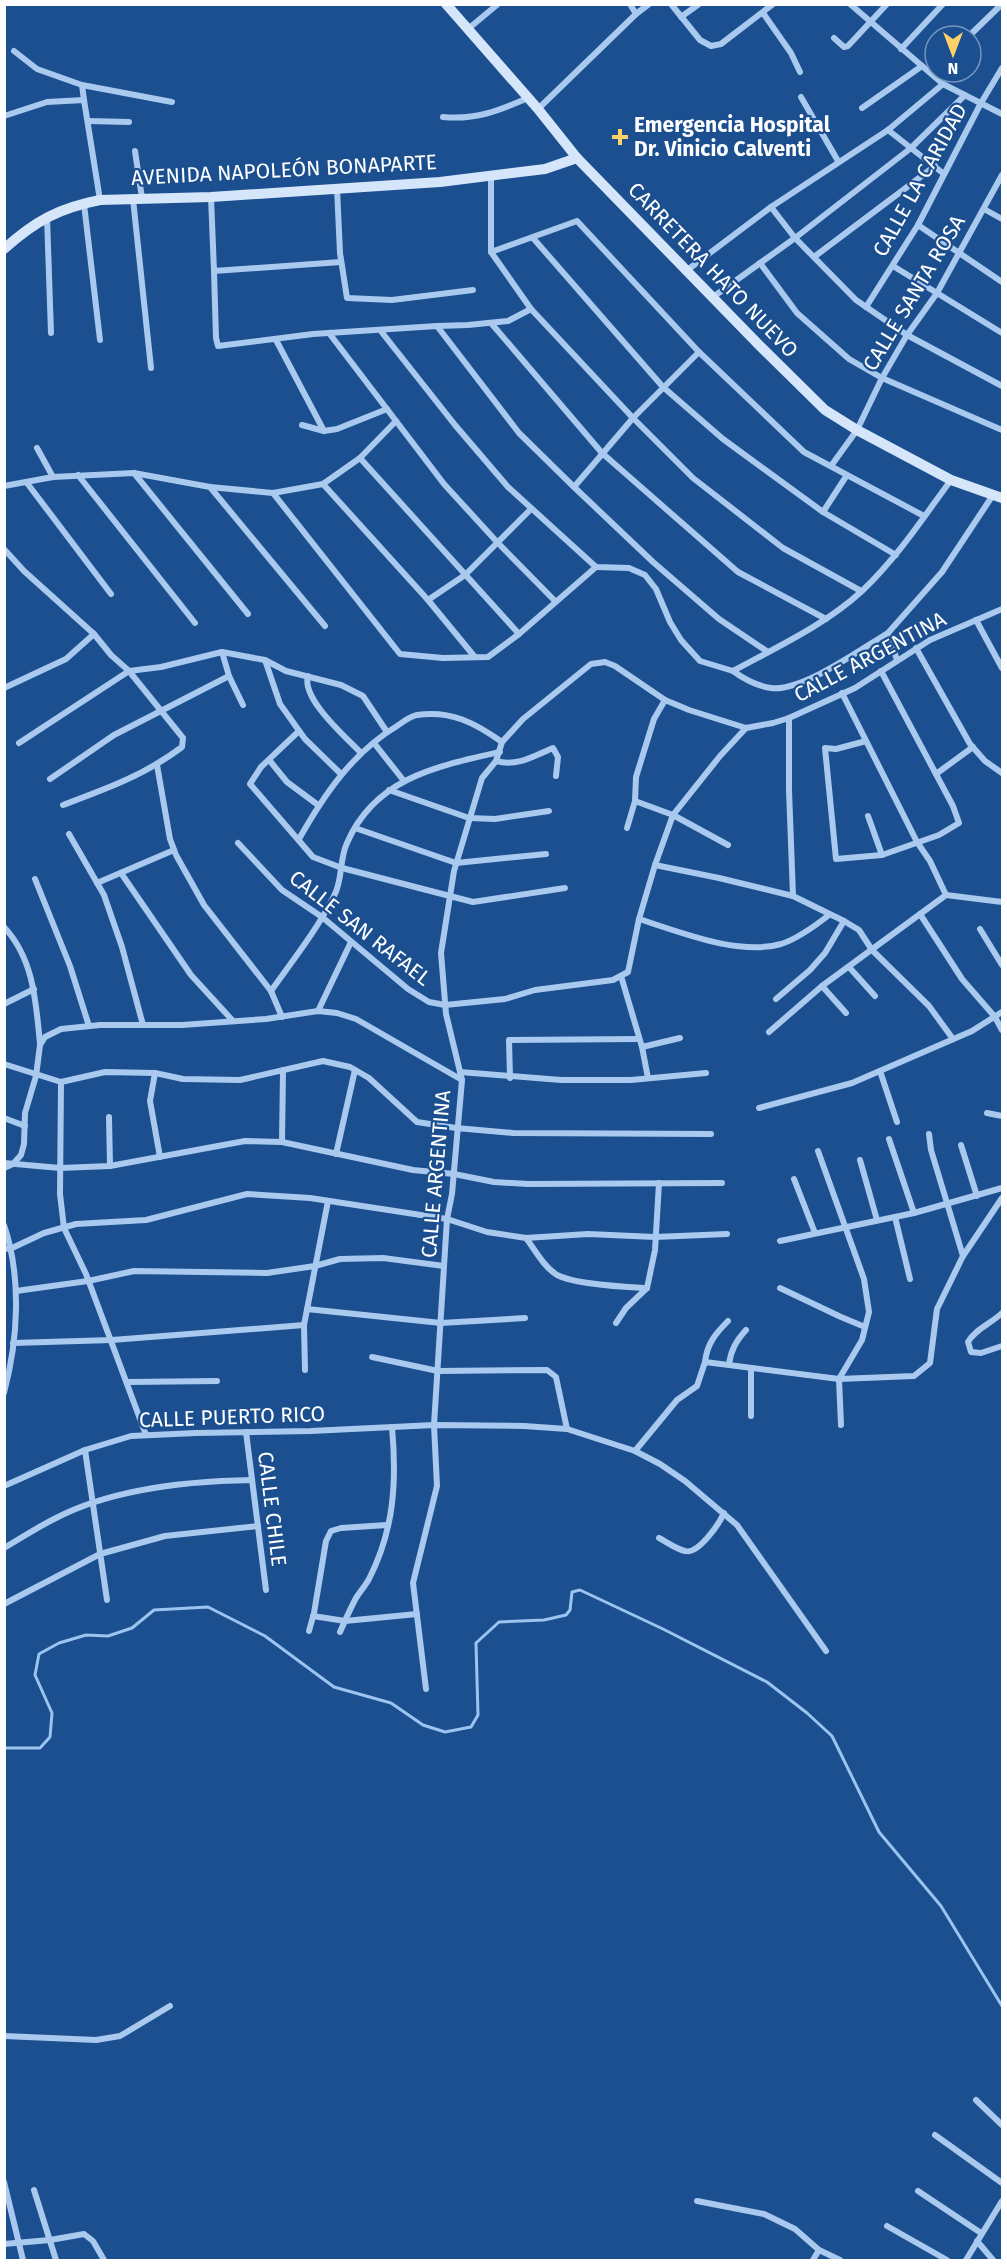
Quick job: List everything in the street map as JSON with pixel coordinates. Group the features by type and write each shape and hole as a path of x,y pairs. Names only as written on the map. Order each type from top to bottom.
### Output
{"main road":[{"name":"CARRETERA HATO NUEVO","path":"446,4 538,109 577,158 686,272 817,403 857,430 951,480 998,496"},
{"name":"AVENIDA NAPOLEÓN BONAPARTE","path":"4,249 46,216 100,200 211,197 440,182 545,169 577,158"}],"street":[{"path":"467,30 498,4"},
{"path":"630,4 636,14"},
{"path":"538,109 649,4"},
{"path":"671,4 700,40 711,46 722,44 773,4"},
{"path":"681,17 699,4"},
{"path":"850,4 922,66 862,108"},
{"path":"834,38 844,47 848,46 886,4"},
{"path":"901,49 943,4"},
{"path":"981,24 1002,4"},
{"path":"763,13 791,53 800,72"},
{"path":"14,51 37,69 82,85 172,102"},
{"name":"CALLE LA CARIDAD","path":"866,307 918,225 981,103 1002,69"},
{"path":"686,272 771,207 888,130 943,84 1002,114"},
{"path":"82,85 100,200"},
{"path":"713,297 795,238 911,148 965,95"},
{"path":"801,97 838,161"},
{"path":"443,117 463,119 476,117 528,98"},
{"path":"4,116 47,102 84,100"},
{"path":"88,121 129,122"},
{"path":"888,130 944,174"},
{"path":"135,151 151,368"},
{"path":"814,257 935,166"},
{"name":"CALLE SANTA ROSA","path":"831,466 857,430 882,378 907,335 937,293 961,253 1002,175"},
{"path":"491,176 491,252 531,309 693,478 783,548 861,591"},
{"path":"337,187 341,262 347,298 392,300 473,291"},
{"path":"211,197 218,346 329,333 508,321 531,309"},
{"path":"84,204 100,340"},
{"path":"771,207 795,238 856,300 907,335 1002,386"},
{"path":"984,208 1002,219"},
{"path":"46,216 51,333"},
{"path":"491,252 577,221 699,352 804,452 924,516"},
{"path":"918,225 1002,282"},
{"path":"533,238 663,387 723,439 823,512 896,555"},
{"path":"214,271 341,262"},
{"path":"760,263 797,313 849,359 882,378 1002,430"},
{"path":"893,266 1002,333"},
{"path":"491,323 602,453 738,572 826,619"},
{"path":"437,326 519,433 653,562 719,619 768,651"},
{"path":"380,330 508,488 596,567 629,568 645,575 656,589 670,622 681,640 700,661 733,671 745,680 772,688 789,687 810,679 888,633 942,572 998,496"},
{"path":"329,333 444,484 497,543 555,601"},
{"path":"276,340 324,431"},
{"path":"574,487 633,418 699,352"},
{"path":"302,425 324,431 337,429 387,409"},
{"path":"5,485 53,477 134,473 210,487 273,493 322,484 360,458 396,421"},
{"path":"37,448 53,477"},
{"path":"360,458 519,634"},
{"path":"134,473 248,614"},
{"path":"823,512 847,475"},
{"path":"78,476 195,623"},
{"path":"733,671 826,619 861,591 896,555 951,480"},
{"path":"27,483 111,594"},
{"path":"322,484 428,600 474,656"},
{"path":"210,487 325,626"},
{"path":"273,493 400,654 443,658 488,657 519,634 596,567"},
{"path":"428,600 465,575 531,509"},
{"path":"4,549 24,571 94,634 111,655 129,671 183,738 182,747 157,765 108,788 63,805"},
{"name":"CALLE ARGENTINA","path":"426,1689 413,1583 436,1486 434,1425 447,1219 461,1076 445,1005 441,953 456,863 482,778 496,761 502,742 523,719 591,664 605,662 615,666 665,700 746,728 789,718 855,688 916,648 1002,609"},
{"path":"976,620 1002,668"},
{"path":"888,633 897,660"},
{"path":"4,688 66,659 94,634"},
{"path":"916,648 973,747 985,761 1002,773"},
{"path":"222,652 229,676 243,705"},
{"path":"19,743 129,671 161,667 222,652 264,660 286,671 341,685 363,696 387,732"},
{"path":"264,660 280,704 305,740 341,774"},
{"path":"866,741 836,749 825,748 836,859 882,855 939,835 958,823 953,806 881,671"},
{"path":"50,779 114,735 229,676"},
{"path":"308,676 308,688 324,715 361,753"},
{"path":"842,693 946,895"},
{"path":"627,828 635,801 636,777 654,719 665,700"},
{"path":"299,840 318,805 341,774 361,753 387,732 415,715 456,716 479,725 502,742"},
{"path":"789,718 793,896"},
{"path":"648,1078 642,1047 621,976 628,972 639,919 673,815 720,756 746,728"},
{"path":"299,731 270,761 261,767 250,784 313,857 342,868 473,902 565,888"},
{"path":"374,743 404,781"},
{"path":"936,774 973,747"},
{"path":"496,761 507,764 517,763 553,748 558,757 556,776"},
{"path":"271,991 322,917 335,894 345,846 361,817 389,790 404,781 439,765 500,752"},
{"path":"270,761 287,782 318,805"},
{"path":"157,765 174,850 204,905 271,991 282,1017"},
{"path":"389,790 469,818 495,819 549,811"},
{"path":"635,801 673,815 728,845"},
{"path":"868,816 882,855"},
{"path":"355,828 456,863 546,854"},
{"path":"69,834 104,895 122,947 143,1025"},
{"name":"CALLE SAN RAFAEL","path":"238,843 282,890 322,917 408,989 429,1002 445,1005 505,999 535,990 613,980 621,976"},
{"path":"98,884 174,850"},
{"path":"655,865 793,896 844,921 859,930 872,950 929,1006 952,1039"},
{"path":"121,873 191,975 233,1021"},
{"path":"35,879 70,966 89,1026"},
{"path":"769,1032 822,986 946,895 1002,902"},
{"path":"920,914 962,979 996,1017 1002,1030"},
{"path":"639,919 703,939 756,946 781,944 816,926 829,915"},
{"path":"776,999 818,962 844,921"},
{"path":"4,927 16,940 34,989 40,1045 36,1076 25,1113 21,1155 13,1164 4,1168"},
{"path":"980,929 1002,965"},
{"path":"318,1011 351,942"},
{"path":"849,967 875,996"},
{"path":"822,986 846,1013"},
{"path":"4,1004 34,989"},
{"path":"40,1045 45,1037 61,1029 89,1026 182,1025 282,1017 318,1011 337,1013 356,1019 461,1076 561,1080 648,1078 706,1073"},
{"path":"759,1108 852,1083 972,1031 1002,1012"},
{"path":"642,1047 681,1038"},
{"path":"510,1078 509,1040 639,1039"},
{"path":"4,1064 36,1076 61,1082 105,1072 155,1073 183,1079 240,1080 323,1061 355,1070 369,1078 417,1122 513,1133 711,1134"},
{"path":"282,1142 283,1070"},
{"path":"336,1154 355,1070"},
{"path":"880,1071 897,1122"},
{"path":"155,1073 150,1101 159,1157"},
{"path":"61,1082 60,1194 64,1228 112,1340 146,1435"},
{"path":"987,1113 1002,1116"},
{"path":"109,1117 110,1166"},
{"path":"4,1118 25,1126"},
{"path":"929,1134 946,1204 963,1256"},
{"path":"889,1139 914,1213"},
{"path":"4,1163 60,1168 110,1166 245,1141 282,1142 413,1170 453,1174 494,1182 528,1184 722,1183"},
{"path":"961,1145 977,1196"},
{"path":"818,1151 864,1279 869,1312 862,1340 839,1379 841,1425"},
{"path":"860,1160 877,1220"},
{"path":"794,1179 815,1233"},
{"path":"616,1323 626,1308 647,1288 655,1250 659,1183"},
{"path":"780,1241 914,1213 1002,1188"},
{"path":"4,1249 12,1248 44,1233 76,1224 146,1220 247,1194 328,1201 447,1219 487,1232 526,1238 588,1234 655,1237 727,1234"},
{"path":"705,1362 839,1379 914,1376 930,1363 937,1309 963,1256 1002,1198"},
{"path":"305,1370 304,1325 328,1201"},
{"path":"895,1216 910,1279"},
{"path":"4,1225 12,1248 16,1292 12,1361 4,1393"},
{"path":"526,1238 545,1263 557,1274 573,1280 647,1288"},
{"path":"16,1292 134,1271 267,1273 315,1266 340,1259 383,1258 444,1266"},
{"path":"780,1288 865,1327"},
{"path":"307,1309 441,1323 525,1318"},
{"path":"1002,1313 989,1325 972,1335 968,1342 971,1352 977,1353 1002,1346"},
{"path":"635,1451 677,1400 697,1386 707,1348 715,1334 728,1321"},
{"path":"4,1324 15,1325"},
{"path":"13,1343 112,1340 304,1325"},
{"path":"729,1364 737,1340 746,1330"},
{"path":"372,1357 438,1371 547,1370 556,1377 567,1429"},
{"path":"4,1361 12,1361"},
{"path":"751,1368 751,1416"},
{"path":"127,1382 217,1381"},
{"name":"CALLE PUERTO RICO","path":"4,1486 85,1450 131,1436 434,1425 567,1429 635,1451 660,1464 724,1513 737,1525 826,1651"},
{"path":"340,1632 357,1597 368,1581 393,1512 395,1468 392,1427"},
{"name":"CALLE CHILE","path":"246,1432 266,1590"},
{"path":"85,1450 107,1600"},
{"path":"4,1548 57,1517 93,1503 192,1482 252,1480"},
{"path":"659,1538 685,1551 694,1550 720,1522 724,1513"},
{"path":"309,1631 326,1541 331,1531 341,1528 387,1525"},
{"path":"4,1604 100,1554 165,1536 258,1526"},
{"path":"313,1616 345,1621 417,1614"},
{"path":"4,2036 96,2040 120,2036 171,2006"},
{"path":"976,2100 1002,2125"},
{"path":"935,2135 1002,2183"},
{"path":"4,2182 23,2260"},
{"path":"34,2190 56,2260"},
{"path":"918,2191 981,2234"},
{"path":"697,2201 764,2214 795,2229 819,2250 840,2260"},
{"path":"966,2260 1002,2202"},
{"path":"887,2226 947,2260"},
{"path":"4,2244 84,2234 93,2241 104,2260"},
{"path":"977,2241 993,2260"},
{"path":"813,2260 819,2250"}],"waterway":[{"path":"4,1748 40,1748 50,1737 52,1713 35,1675 39,1654 59,1643 86,1635 108,1636 132,1628 154,1610 208,1607 265,1636 334,1687 391,1703 423,1725 445,1732 471,1727 478,1715 476,1643 499,1622 544,1620 566,1615 570,1610 572,1592 580,1590 767,1682 832,1736 879,1832 941,1906 1002,2006"}],"place":[{"name":"Emergencia Hospital Dr. Vinicio Calventi","path":"620,137"}]}
